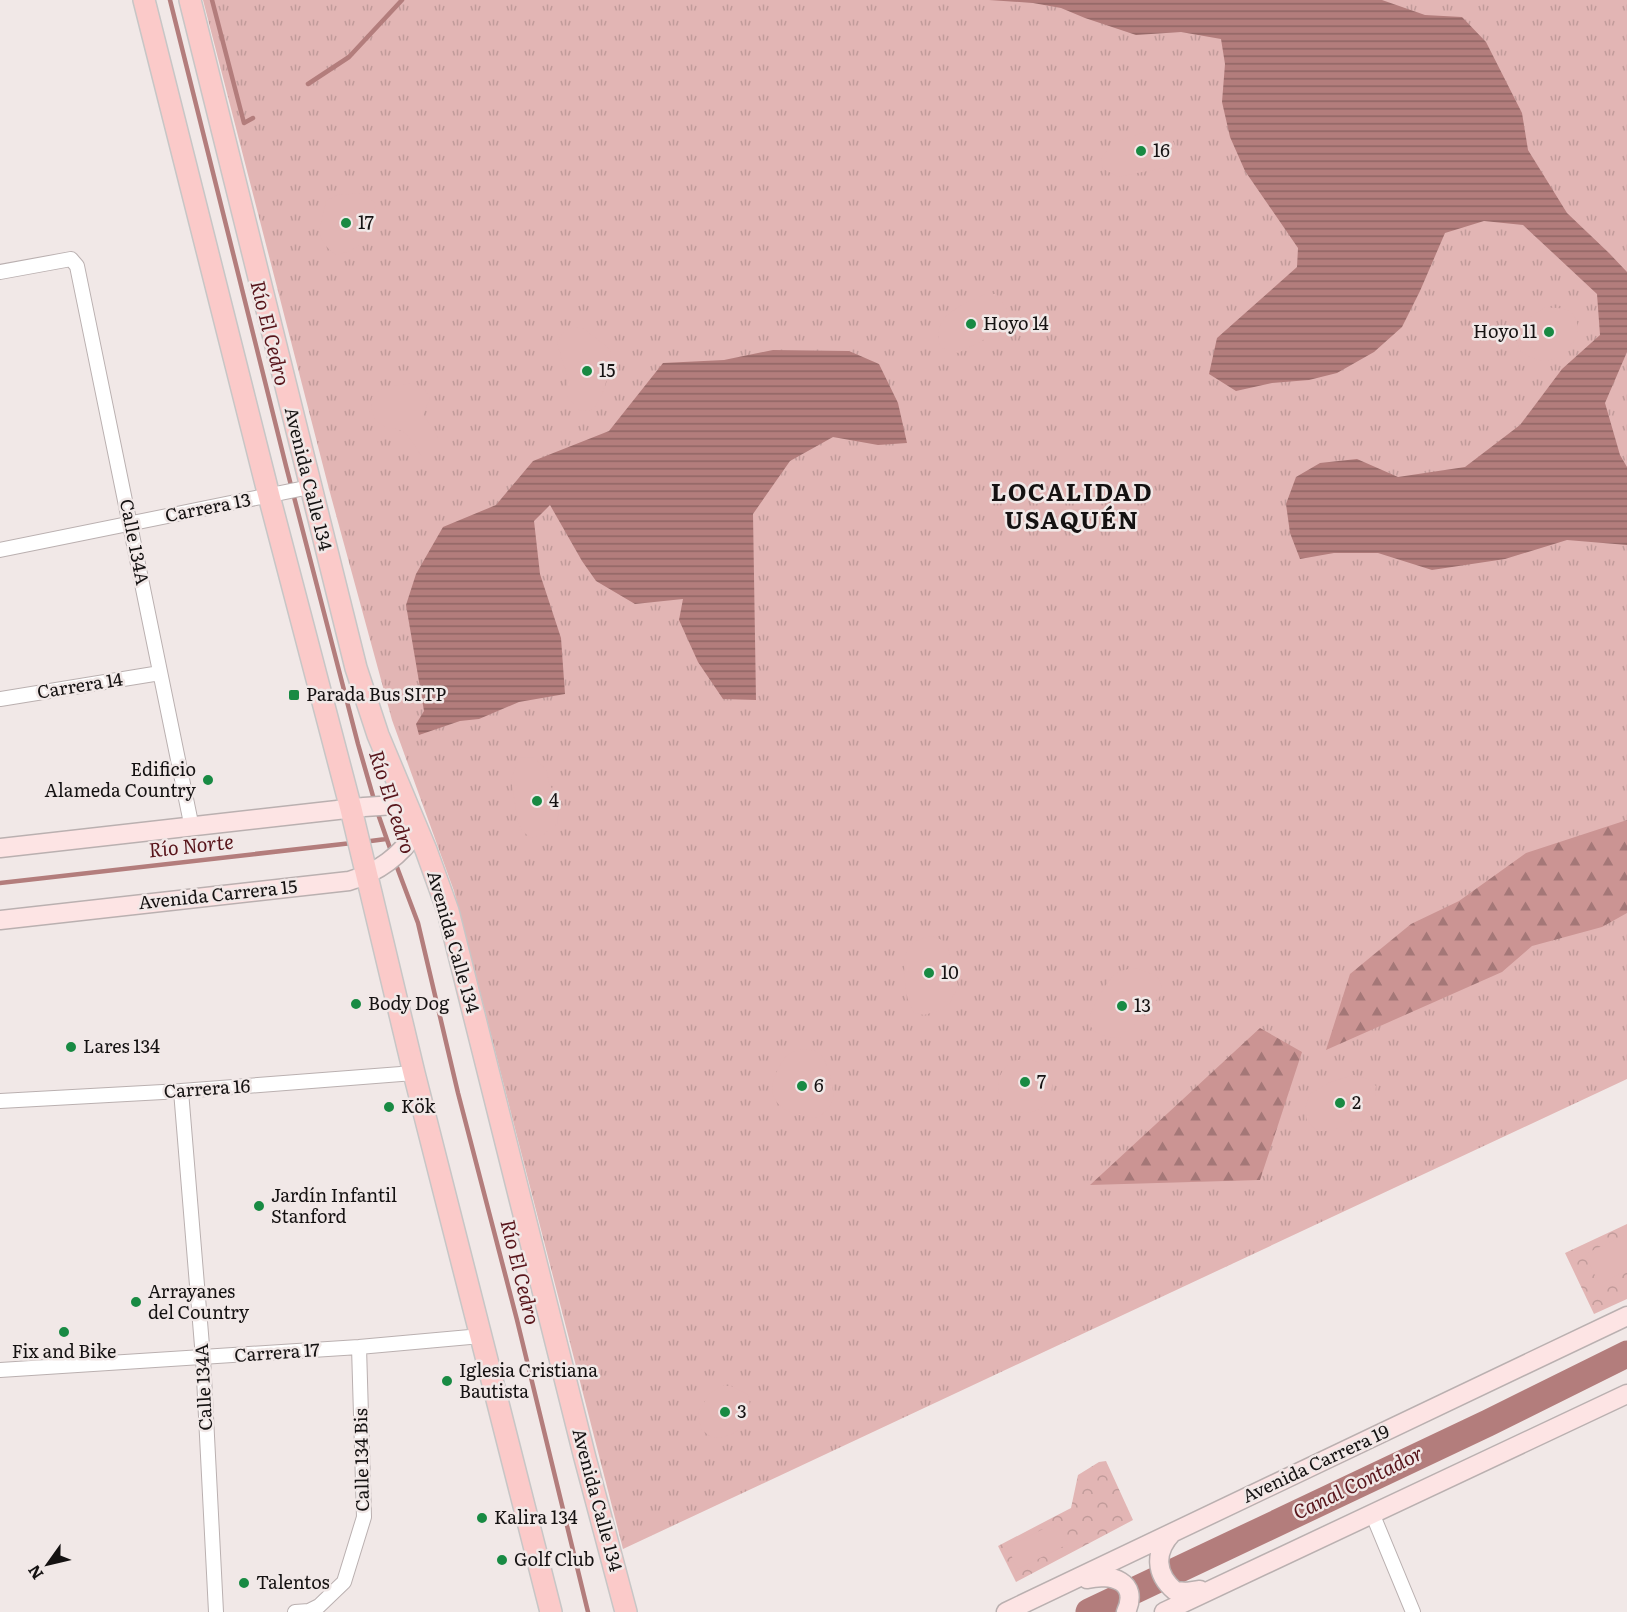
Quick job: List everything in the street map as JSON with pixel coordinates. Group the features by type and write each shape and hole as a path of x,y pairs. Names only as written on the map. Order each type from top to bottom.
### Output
{"main road":[{"name":"Avenida Calle 134","path":"144,0 290,491 356,668 401,806 418,830 448,911 582,1447 626,1612"},
{"name":"Avenida Calle 134","path":"190,0 357,814 414,1073 551,1612"},
{"path":"0,848 357,814 401,806"},
{"name":"Avenida Carrera 15","path":"0,920 349,881 402,851 418,830"},
{"name":"Avenida Carrera 19","path":"1006,1612 1627,1316"},
{"path":"1172,1533 1164,1541 1160,1550 1159,1569 1172,1606 1187,1592 1233,1579 1627,1394"},
{"path":"1051,1590 1106,1576 1120,1580 1130,1598 1126,1612"}],"street":[{"name":"Calle 134A","path":"0,272 71,259 77,266 192,828"},
{"name":"Carrera 13","path":"0,550 290,491"},
{"name":"Carrera 14","path":"0,699 160,673"},
{"name":"Carrera 16","path":"0,1101 181,1091 414,1073"},
{"name":"Calle 134A","path":"181,1091 203,1358 216,1612"},
{"name":"Carrera 17","path":"0,1370 359,1347 481,1336"},
{"name":"Calle 134 Bis","path":"295,1612 309,1611 319,1606 345,1582 364,1517 359,1347"},
{"path":"1372,1513 1413,1612"}],"green space":[{"path":"203,0 1627,0 1627,1079 623,1549 454,891 392,720 329,489"},
{"name":"16","path":"1143,132 1159,134 1171,139 1174,143 1175,157 1171,166 1119,177 1103,169 1101,158 1112,144"},
{"name":"17","path":"364,193 376,204 369,231 355,248 336,255 321,237 320,225 326,201 337,195"},
{"name":"Hoyo 14","path":"985,294 996,294 1007,310 995,334 958,353 941,348 938,337 943,320 958,308"},
{"name":"Hoyo 11","path":"1544,308 1559,308 1570,312 1574,315 1578,327 1578,336 1565,351 1546,361 1521,352 1517,342 1523,321"},
{"name":"15","path":"572,327 584,329 611,350 608,375 603,391 591,411 579,410 567,396 567,375 557,343 562,334"},
{"path":"413,383 425,390 430,399 423,414 439,439 422,456 402,431 385,426 375,419 371,402 373,396 384,389"},
{"name":"4","path":"534,757 547,771 549,784 557,796 559,809 557,824 543,835 531,838 522,831 518,822 511,779 519,758"},
{"path":"1627,820 1627,913 1602,927 1532,946 1502,972 1326,1050 1350,974 1411,924 1459,901 1526,853"},
{"name":"10","path":"931,936 940,939 948,947 958,986 950,1003 938,1011 924,1015 914,1013 910,1005 906,991 904,965 910,947 915,942"},
{"name":"13","path":"1136,968 1157,976 1162,994 1135,1023 1133,1030 1125,1038 1107,1036 1094,1031 1090,1020 1091,1012 1107,983 1121,971"},
{"path":"1260,1028 1302,1052 1260,1180 1090,1185"},
{"name":"6","path":"807,1049 817,1052 823,1058 832,1083 832,1103 818,1118 787,1111 780,1106 772,1091 778,1069 789,1054"},
{"name":"7","path":"1025,1059 1035,1061 1044,1067 1050,1076 1052,1086 1050,1096 1044,1105 1035,1111 1025,1113 1015,1111 1006,1105 1000,1096 998,1086 1000,1076 1006,1067 1015,1061"},
{"name":"2","path":"1353,1075 1368,1079 1376,1086 1370,1111 1333,1131 1317,1131 1307,1121 1305,1109 1310,1094 1328,1083"},
{"path":"1627,1224 1627,1299 1594,1314 1565,1253"},
{"path":"1627,1234 1627,1270 1599,1284 1585,1254"},
{"name":"3","path":"721,1386 731,1386 747,1394 750,1412 743,1426 737,1431 712,1438 701,1429 698,1413 709,1394"},
{"path":"1106,1461 1133,1520 1016,1582 998,1546 1071,1508 1078,1475 1099,1462"},
{"path":"1057,1522 1068,1544 1018,1569 1007,1547"}],"shaded area":[{"path":"989,0 1382,0 1425,15 1462,17 1486,42 1522,113 1528,150 1567,213 1627,272 1627,352 1605,403 1620,455 1627,467 1627,545 1567,540 1505,559 1432,570 1378,553 1334,553 1300,559 1290,533 1286,504 1296,477 1320,463 1357,459 1398,477 1465,467 1520,425 1562,369 1600,335 1597,294 1523,225 1484,221 1445,233 1402,327 1374,352 1337,373 1309,380 1272,383 1236,391 1209,374 1217,338 1297,267 1298,248 1245,171 1230,137 1222,102 1225,64 1221,39 1181,32 1136,35 1061,8 1033,3"},
{"path":"773,350 849,351 879,364 898,403 907,443 878,445 833,437 790,461 753,514 756,700 723,699 698,662 679,620 683,599 635,604 596,581 550,505 534,521 540,574 561,638 565,694 519,702 479,719 460,721 419,735 416,724 424,711 406,605 416,574 443,527 496,505 533,461 609,431 663,363 724,360"}],"waterway":[{"name":"Río El Cedro","path":"170,0 286,466 375,803"},
{"path":"212,0 244,123 253,118"},
{"path":"308,84 349,57 402,0"},
{"name":"Río El Cedro","path":"377,811 392,854"},
{"name":"Río Norte","path":"363,842 386,839"},
{"name":"Río Norte","path":"0,883 352,843"},
{"name":"Río El Cedro","path":"395,862 418,923 458,1093 517,1320 588,1612"},
{"name":"Canal Contador","path":"1089,1612 1488,1423 1627,1354"}],"place":[{"name":"16","path":"1141,151"},
{"name":"17","path":"346,223"},
{"name":"Hoyo 14","path":"971,324"},
{"name":"Hoyo 11","path":"1549,332"},
{"name":"15","path":"587,371"},
{"name":"Parada Bus SITP","path":"294,695"},
{"name":"Edificio Alameda Country","path":"208,780"},
{"name":"4","path":"537,801"},
{"name":"10","path":"929,973"},
{"name":"Body Dog","path":"356,1004"},
{"name":"13","path":"1122,1006"},
{"name":"Lares 134","path":"71,1047"},
{"name":"7","path":"1025,1082"},
{"name":"6","path":"802,1086"},
{"name":"2","path":"1340,1103"},
{"name":"Kök","path":"389,1107"},
{"name":"Jardín Infantil Stanford","path":"259,1206"},
{"name":"Arrayanes del Country","path":"136,1302"},
{"name":"Fix and Bike","path":"64,1332"},
{"name":"Iglesia Cristiana Bautista","path":"447,1381"},
{"name":"3","path":"725,1412"},
{"name":"Kalira 134","path":"482,1518"},
{"name":"Golf Club","path":"502,1560"},
{"name":"Talentos","path":"244,1583"}],"district":[{"name":"LOCALIDAD USAQUÉN","path":"1072,507"}]}
